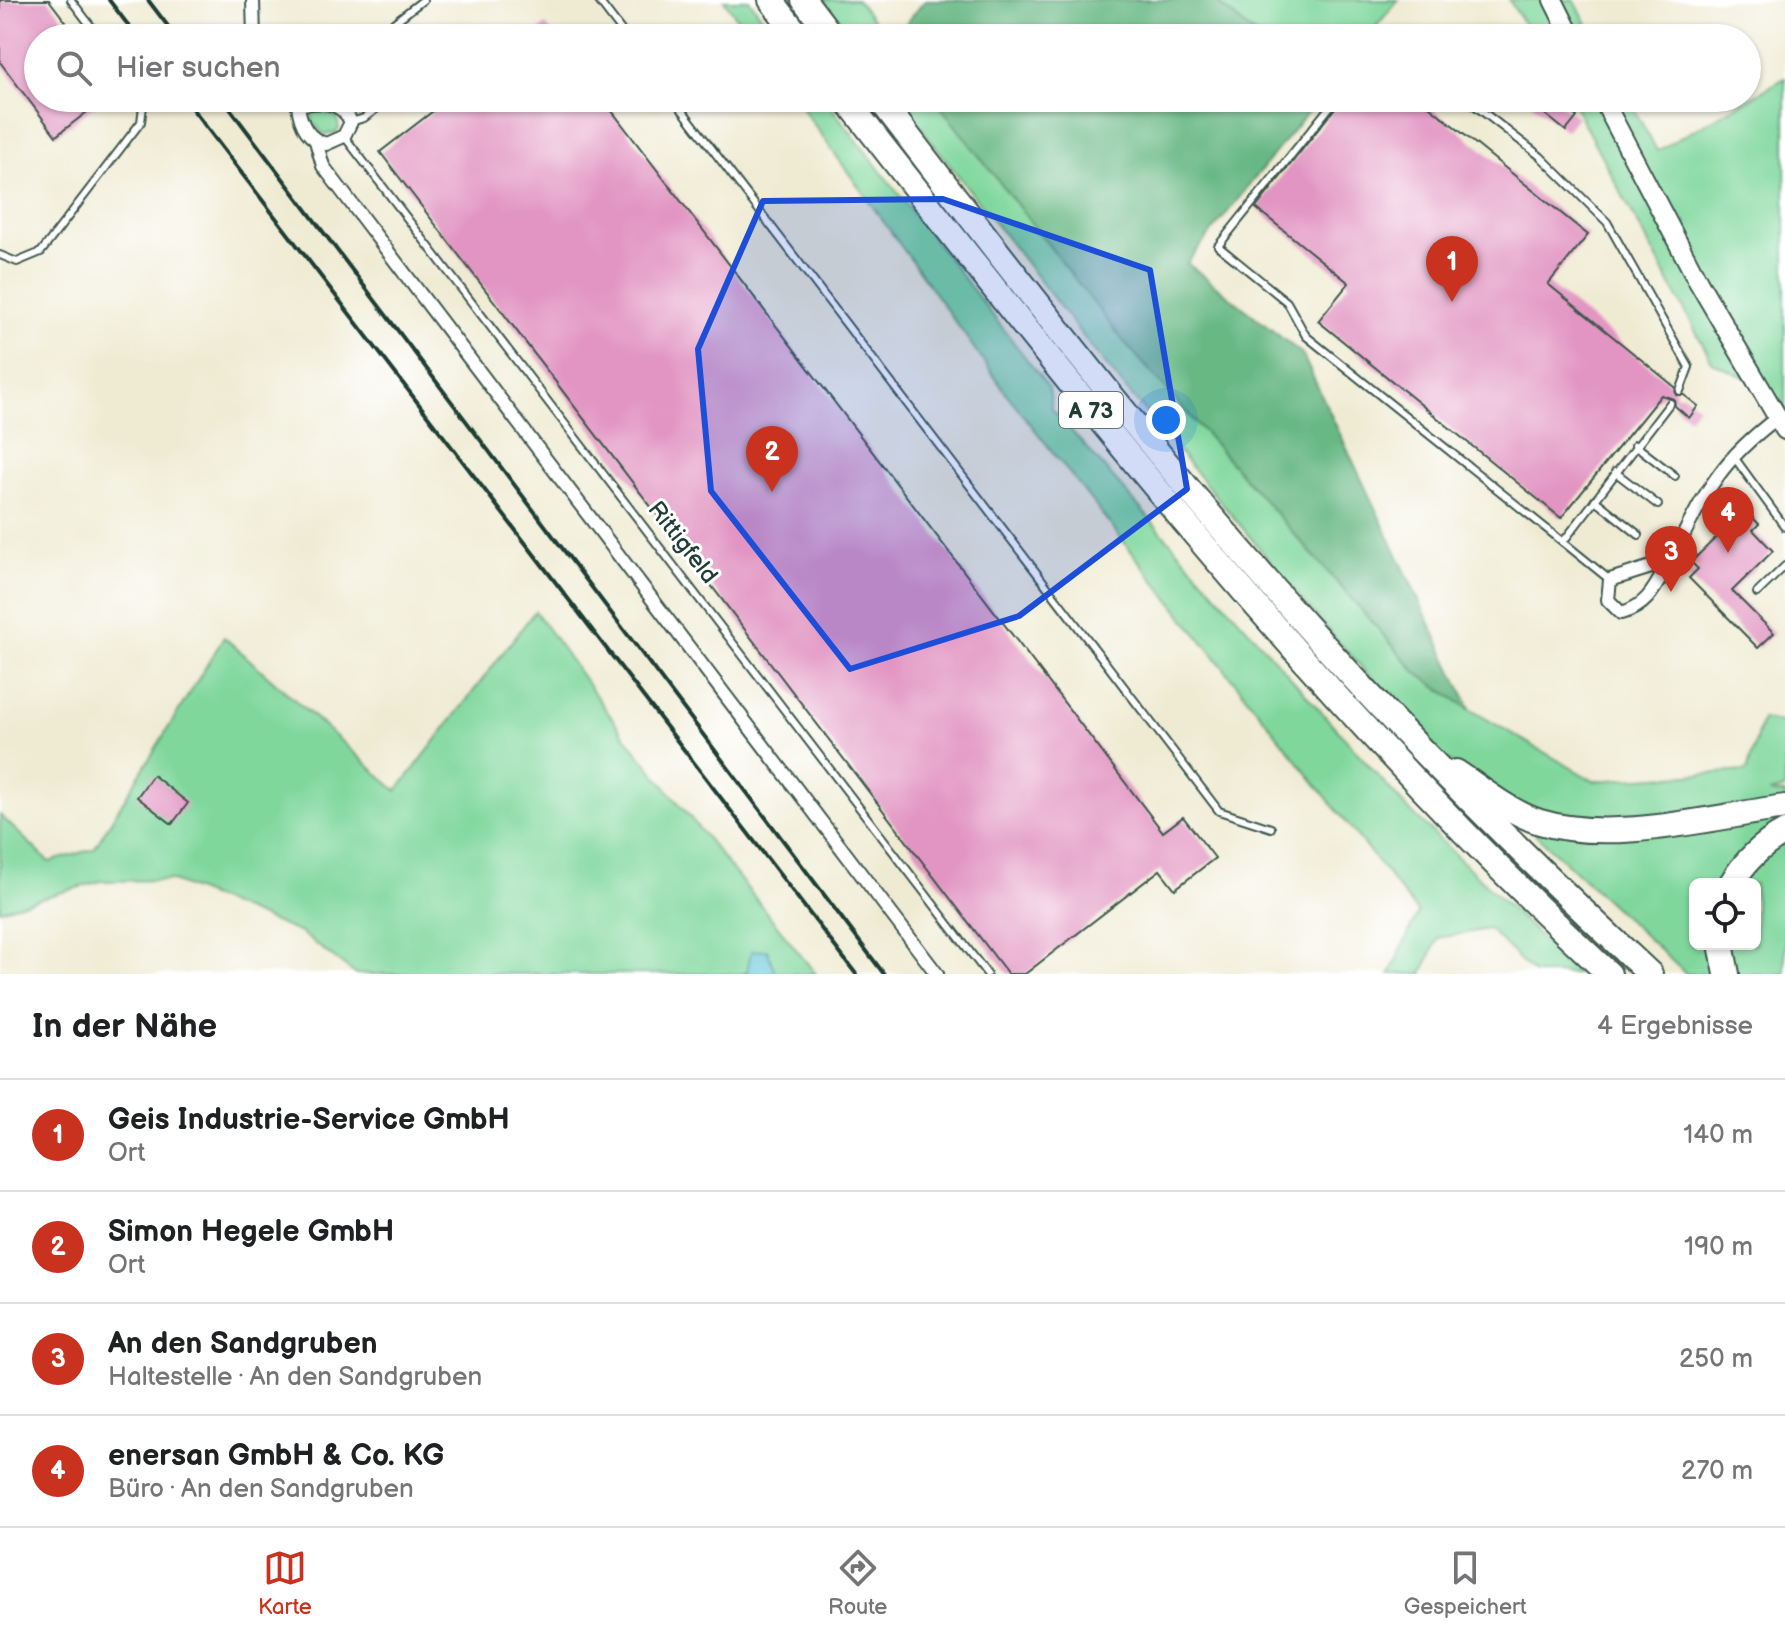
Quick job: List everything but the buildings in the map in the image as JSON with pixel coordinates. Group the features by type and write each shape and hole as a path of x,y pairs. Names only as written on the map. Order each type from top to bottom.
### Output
{"highway":[{"path":"771,0 789,24"},
{"path":"804,0 822,24"},
{"name":"A 73","path":"856,112 1034,341 1294,653 1467,839 1609,974"},
{"name":"A 73","path":"890,112 1182,479 1321,643 1490,823 1650,974"},
{"path":"1418,745 1498,801 1539,822 1572,828 1670,824 1785,807"},
{"path":"1735,878 1744,863 1766,842 1785,832"},
{"path":"1722,950 1727,974"}],"main road":[{"path":"1553,0 1565,24"},
{"path":"1609,112 1699,283 1781,424"}],"street":[{"path":"253,0 254,24"},
{"path":"297,112 316,141 323,166 937,974"},
{"path":"316,141 326,144 344,136 351,122 344,112"},
{"path":"1670,561 1610,580 1608,600 1621,613 1638,609 1650,597 1670,561 1712,480 1732,454 1781,424"}],"lane":[{"path":"71,0 89,24"},
{"path":"392,24 423,0"},
{"path":"598,0 616,24"},
{"path":"0,255 17,262 41,252 141,122 142,112"},
{"path":"351,122 372,112"},
{"path":"684,112 1219,811 1271,828"},
{"path":"1326,112 1218,246 1287,302 1306,336 1610,580"},
{"path":"1483,112 1540,156 1607,222 1689,367 1680,391"},
{"name":"Rittigfeld","path":"344,136 987,974"},
{"path":"1563,542 1670,403"},
{"path":"1635,445 1675,476"},
{"path":"1732,454 1785,527"},
{"path":"1615,472 1658,505"},
{"path":"1595,500 1639,535"},
{"path":"1757,593 1785,566"}],"highlighted area":[{"path":"943,199 1150,270 1187,489 1019,616 850,669 711,491 698,349 763,201"}],"green space":[{"path":"724,0 749,0 767,24 741,24"},
{"path":"823,0 857,0 876,24 841,24"},
{"path":"925,0 1214,0 1242,24 906,24"},
{"path":"1214,0 1398,0 1378,24 1242,24"},
{"path":"1509,0 1574,0 1587,24 1524,24"},
{"path":"1785,78 1785,440 1757,383 1713,363 1578,112 1636,112 1657,151 1725,112 1761,112 1761,92"},
{"path":"805,112 835,112 1049,388 1052,409 1405,806 1578,974 1534,974 1489,929 1438,938 1422,974 1390,974 1418,913 1009,397"},
{"path":"909,112 945,112 1121,338 1417,673 1471,710 1594,781 1747,771 1762,719 1785,723 1785,789 1769,793 1785,794 1785,974 1686,974 1529,828 1439,753 1327,629 1096,353"},
{"path":"945,112 1308,112 1187,263 1302,354 1471,710 1417,673 1121,338"},
{"path":"313,113 337,117 339,129 335,133 324,134 312,122"},
{"path":"535,611 627,739 816,974 355,974 301,933 170,880 101,881 0,910 0,815 49,862 94,849 224,637 397,791"}],"water":[{"path":"767,950 776,974 742,974 747,972 751,951"}],"railway":[{"path":"109,0 127,24"},
{"path":"148,0 166,24"},
{"path":"195,112 856,974"},
{"path":"233,112 884,974"}],"place":[{"name":"Geis Industrie-Service GmbH","path":"1452,302"},
{"name":"Simon Hegele GmbH","path":"772,492"},
{"name":"enersan GmbH & Co. KG","path":"1728,553"},
{"name":"An den Sandgruben","path":"1671,592"}]}
